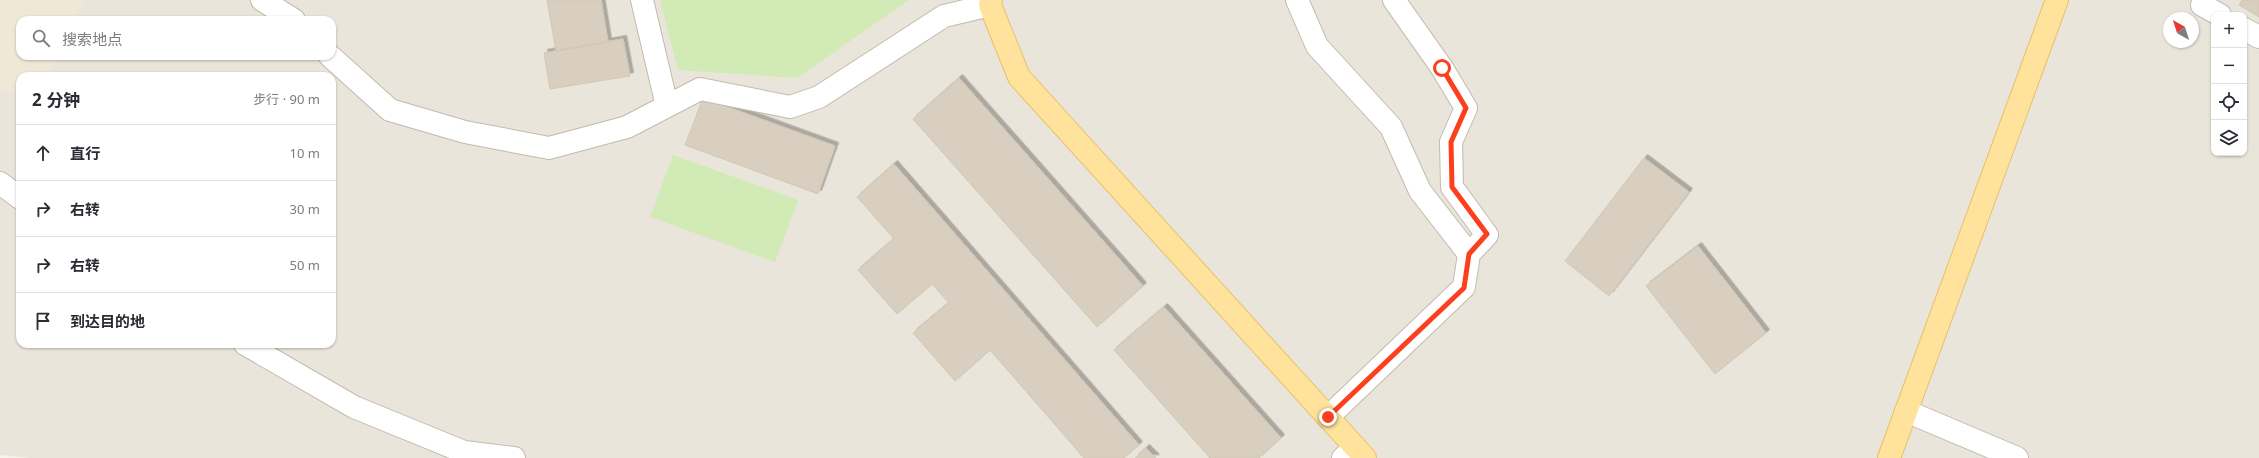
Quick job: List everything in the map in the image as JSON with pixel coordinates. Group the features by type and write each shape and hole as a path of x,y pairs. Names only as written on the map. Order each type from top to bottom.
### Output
{"main road":[{"path":"1889,458 2057,0"},
{"path":"990,2 1019,77 1328,417 1355,454"}],"street":[{"path":"262,0 288,16"},
{"path":"642,0 668,106"},
{"path":"1297,0 1317,46 1390,127 1420,191 1469,254"},
{"path":"1328,417 1464,288 1469,254 1487,234 1452,187 1451,142 1466,108 1442,68 1394,0"},
{"path":"334,60 390,110 465,132 549,148 627,127 700,89 790,107 819,97 943,8 990,2"},
{"path":"2247,31 2259,37"},
{"path":"0,183 16,195"},
{"path":"252,348 354,407 464,452 514,458"},
{"path":"1906,411 2017,458"}],"shaded area":[{"path":"0,0 2259,0 2259,458 30,458 0,455"},
{"path":"0,0 84,0 76,16 16,16 16,60 55,60 49,72 16,72 16,93 0,90"}],"green space":[{"path":"660,0 909,0 797,78 678,70"},
{"path":"673,155 798,200 775,262 650,217"}],"building":[{"path":"547,0 601,0 608,42 556,51"},
{"path":"2242,0 2259,0 2259,17 2239,5"},
{"path":"623,39 630,76 550,89 544,53"},
{"path":"959,78 1143,286 1097,327 913,119"},
{"path":"703,98 835,146 818,194 685,145"},
{"path":"1644,158 1689,192 1609,296 1565,261"},
{"path":"894,164 1139,445 1124,458 1084,458 990,350 955,381 913,333 949,303 932,284 897,314 858,270 894,239 857,197"},
{"path":"1698,246 1766,333 1715,374 1646,286"},
{"path":"1164,307 1281,438 1259,458 1210,458 1114,350"},
{"path":"1146,448 1156,458 1135,458"}],"route":[{"path":"1328,417 1464,288 1469,254 1487,234 1452,187 1451,142 1466,108 1442,68"}]}
